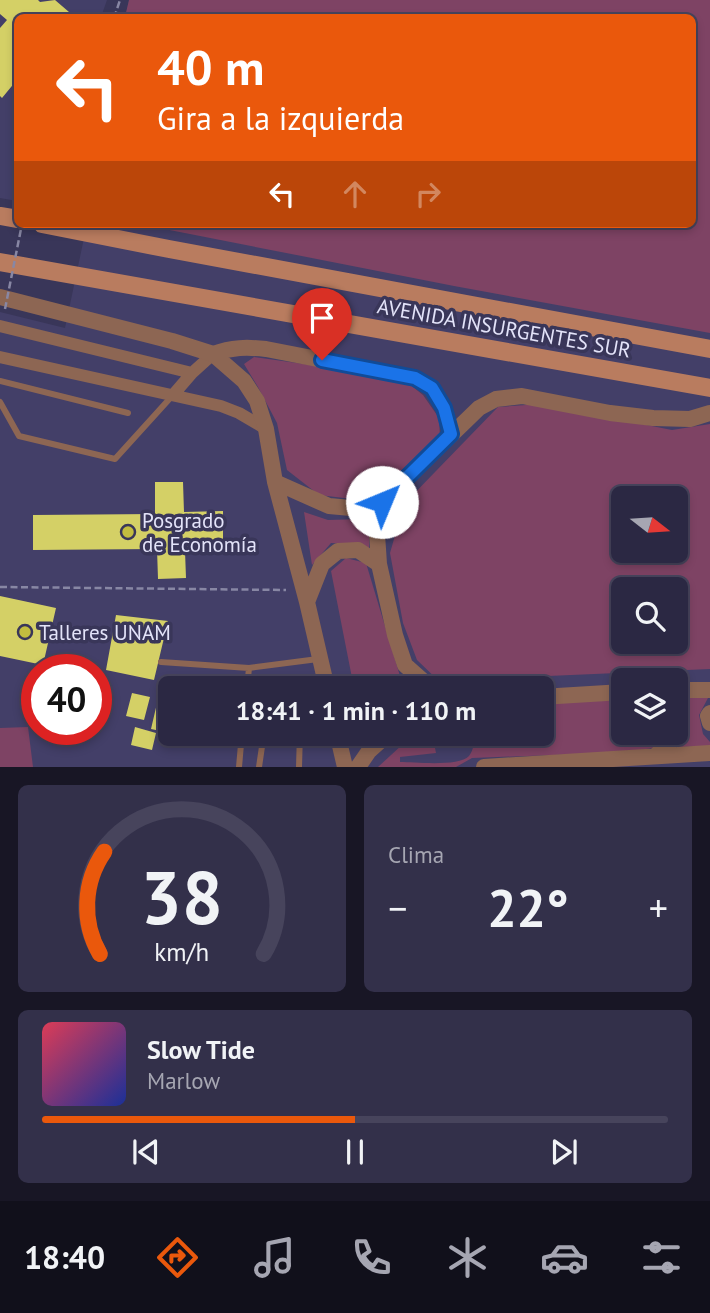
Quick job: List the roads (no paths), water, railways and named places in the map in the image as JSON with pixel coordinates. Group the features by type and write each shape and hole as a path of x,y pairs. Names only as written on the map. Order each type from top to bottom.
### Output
{"main road":[{"name":"AVENIDA INSURGENTES SUR","path":"65,228 710,349"},
{"name":"AVENIDA INSURGENTES SUR","path":"0,262 710,388"}],"street":[{"path":"2,303 172,341 214,354 244,381 257,401 266,429 275,482 324,676"},
{"path":"0,326 192,373"},
{"path":"173,395 192,373 214,354 246,347 266,349 415,378 432,388 444,408 451,434"},
{"path":"0,357 230,409 266,429"},
{"path":"275,482 328,506 351,508 382,502 479,408 496,399 522,396 610,413 653,418 690,419 710,413"},
{"path":"382,502 377,534 379,564 395,635 405,664 418,676"},
{"path":"305,596 322,564 338,551 358,550 379,564"},
{"path":"688,690 710,690"},
{"path":"554,696 611,693"},
{"path":"710,713 710,723"},
{"path":"655,756 667,745"},
{"path":"340,746 345,767"},
{"path":"358,767 375,746"},
{"path":"484,767 710,753"}],"lane":[{"path":"0,381 128,413"},
{"path":"0,402 19,436 115,459 173,395"},
{"path":"161,662 249,668 320,659"},
{"path":"248,676 249,668"},
{"path":"239,767 241,746"},
{"path":"259,767 262,746"},
{"path":"299,767 300,746"}],"place":[{"name":"Posgrado de Economía","path":"128,532"},
{"name":"Talleres UNAM","path":"25,632"}]}
